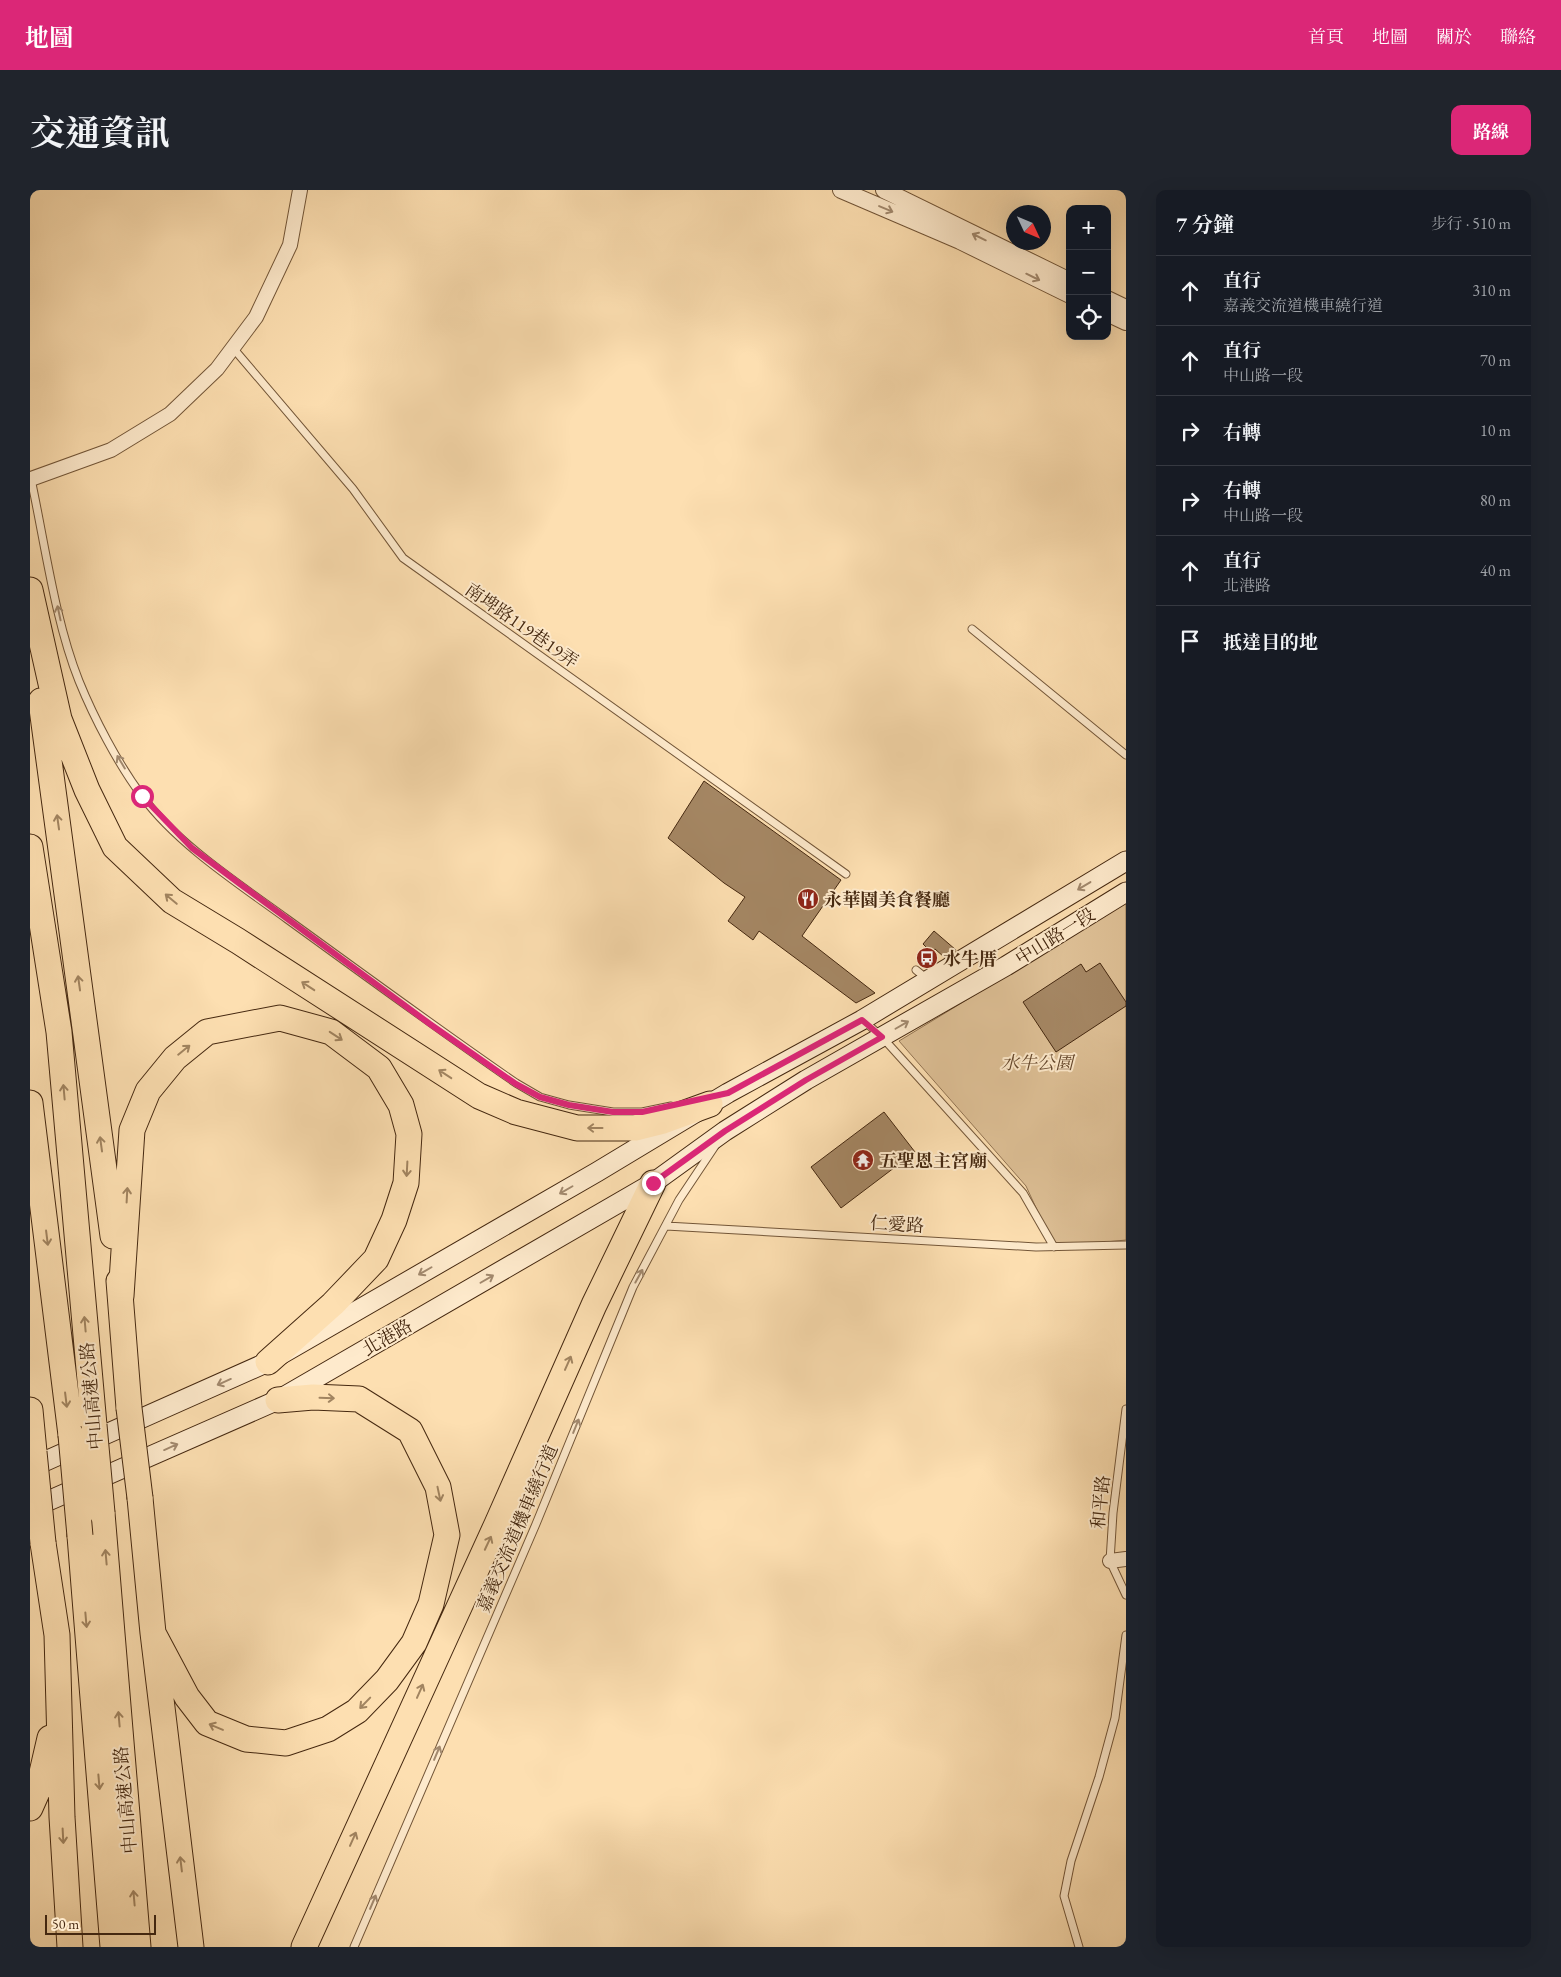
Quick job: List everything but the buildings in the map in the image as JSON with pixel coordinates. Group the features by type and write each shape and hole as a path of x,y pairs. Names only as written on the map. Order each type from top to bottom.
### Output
{"highway":[{"path":"30,590 59,719 87,790 115,847 172,901 238,941 479,1096 516,1112 577,1128 635,1128 663,1121 712,1099"},
{"path":"30,616 121,1296 129,1408 153,1633 191,1947"},
{"name":"中山高速公路","path":"30,847 59,1032 138,1947"},
{"path":"121,1296 132,1130 148,1091 175,1058 207,1032 280,1018 331,1032 379,1068 401,1105 409,1134 406,1183 394,1220 376,1259 333,1304 268,1362"},
{"name":"中山高速公路","path":"30,1103 71,1435 113,1947"},
{"path":"304,1947 497,1524 594,1304 653,1183"},
{"path":"153,1633 186,1697 207,1723 246,1739 286,1743 328,1730 357,1711 387,1680 414,1643 431,1604 447,1535 438,1487 410,1431 359,1399 313,1397 278,1400"},
{"path":"30,1410 32,1460 57,1635 62,1817 70,1947"},
{"path":"30,1808 38,1790 50,1742 57,1635"}],"main road":[{"name":"中山路一段","path":"712,1099 862,1020 922,975 1126,861"},
{"name":"中山路一段","path":"725,1131 806,1080 1006,966 1126,892"},
{"path":"32,1460 268,1362 597,1172 712,1099"},
{"name":"北港路","path":"30,1509 278,1400 653,1183 725,1131"}],"street":[{"path":"31,479 111,450 170,414 217,369 256,318 290,245 300,190"},
{"path":"841,190 960,241 1066,293"},
{"path":"884,190 1066,278"},
{"path":"1111,301 1126,308"},
{"path":"1111,315 1126,322"},
{"path":"1110,1561 1126,1559"}],"lane":[{"name":"南埤路119巷19弄","path":"233,348 353,489 403,558 846,874"},
{"path":"31,479 62,625 79,681 99,723 142,796 192,848 430,1024 516,1084 540,1097 569,1105 613,1112 642,1112 680,1104"},
{"path":"972,629 1126,755"},
{"path":"862,1020 882,1037 1023,1193 1054,1247"},
{"name":"嘉義交流道機車繞行道","path":"354,1947 536,1524 632,1287 666,1226 678,1200 725,1131"},
{"name":"仁愛路","path":"666,1226 1026,1247 1126,1245"},
{"name":"和平路","path":"1126,1409 1113,1513 1110,1561 1126,1595"},
{"path":"1079,1947 1064,1896 1071,1860 1099,1777 1115,1718 1126,1635"}],"green space":[{"name":"水牛公園","path":"1126,903 1126,1240 1054,1247 1026,1186 899,1041"}],"place":[{"name":"永華園美食餐廳","path":"808,899"},
{"name":"水牛厝","path":"927,958"},
{"name":"五聖恩主宮廟","path":"863,1160"}],"route":[{"path":"142,796 192,848 430,1024 516,1084 540,1097 569,1105 613,1112 642,1112 728,1093 862,1020 882,1037 806,1080 725,1131 653,1183"}]}
